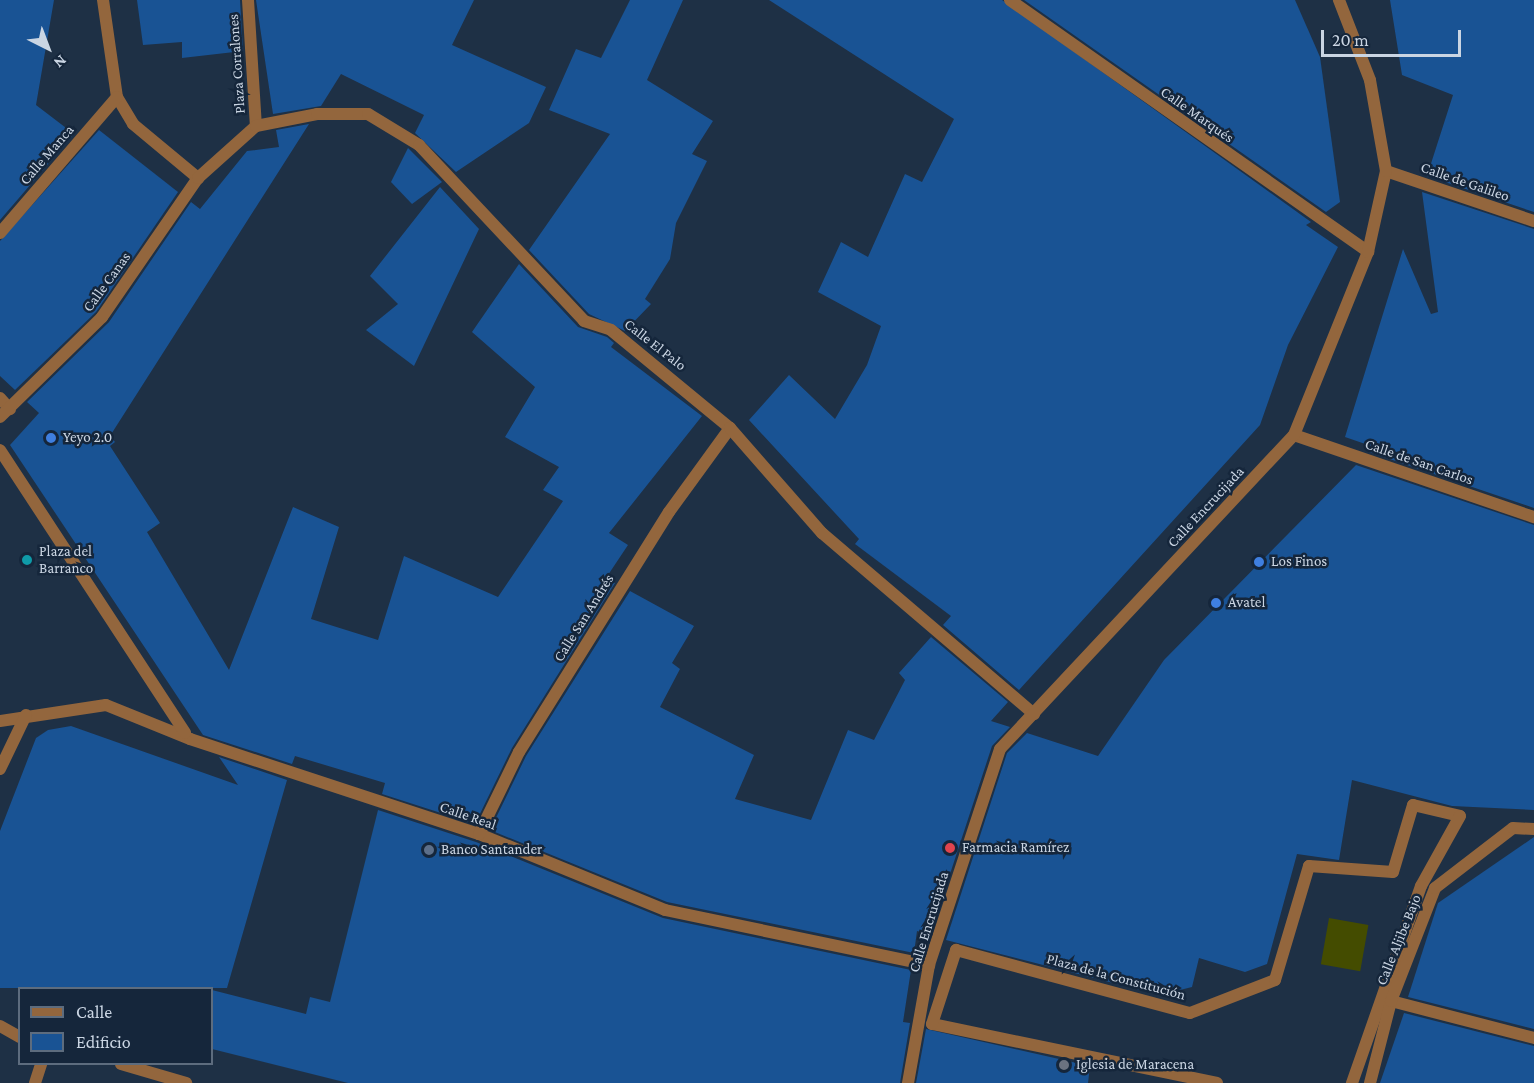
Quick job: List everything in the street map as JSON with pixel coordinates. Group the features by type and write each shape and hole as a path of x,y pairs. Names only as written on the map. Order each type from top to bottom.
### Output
{"street":[{"path":"103,0 117,97 133,124 198,178 256,126"},
{"name":"Plaza Corralones","path":"248,0 256,126"},
{"name":"Calle Marqués","path":"1010,0 1368,252"},
{"name":"Calle Encrucijada","path":"908,1083 929,965 1000,749 1294,435 1368,252 1386,171 1370,80 1339,0"},
{"name":"Calle Manca","path":"0,233 117,97"},
{"name":"Calle El Palo","path":"256,126 317,114 368,114 419,145 584,321 611,330 730,428 822,533 1034,714"},
{"name":"Calle de Galileo","path":"1386,171 1534,221"},
{"name":"Calle Canas","path":"5,413 102,317 198,178"},
{"path":"0,398 5,413"},
{"name":"Calle San Andrés","path":"479,834 519,753 669,512 730,428"},
{"name":"Calle de San Carlos","path":"1294,435 1534,517"},
{"path":"0,450 185,733"},
{"name":"Calle Real","path":"0,721 106,705 479,834 665,910 929,965"},
{"path":"0,769 26,716"},
{"name":"Plaza de la Constitución","path":"1217,1083 932,1024 956,950 1190,1013 1275,980 1309,866 1393,872 1413,805 1460,816 1421,886 1352,1083"},
{"name":"Calle Aljibe Bajo","path":"1370,1083 1390,1001 1435,888 1514,828 1534,829"},
{"path":"1390,1001 1534,1038"},
{"path":"0,1026 18,1036"},
{"path":"36,1083 40,1065"},
{"path":"125,1065 186,1083"}],"green space":[{"path":"1329,918 1368,925 1360,971 1321,964"}],"building":[{"path":"0,0 54,0 36,105 74,134 0,220"},
{"path":"137,0 240,0 243,51 182,58 182,42 143,45"},
{"path":"256,0 474,0 452,45 546,87 529,123 456,172 415,133 424,115 341,74 321,106 273,114"},
{"path":"630,0 683,0 647,80 713,121 692,154 707,161 676,223 670,259 645,299 651,304 625,331 589,314 529,250 610,134 549,110 576,49 601,58"},
{"path":"769,0 1002,0 1311,222 1306,225 1338,247 1288,345 1260,425 1019,690 943,625 951,616 855,544 859,539 749,420 789,375 835,419 867,365 881,326 818,292 841,242 868,257 905,174 922,182 954,119"},
{"path":"1024,0 1295,0 1320,57 1340,202 1326,212"},
{"path":"1390,0 1534,0 1534,212 1427,176 1453,95 1402,75"},
{"path":"309,124 110,436 115,442 110,446 160,523 147,532 229,670 293,507 339,527 311,619 378,640 404,556 498,597 563,501 543,490 559,467 505,437 535,387 472,332 519,264 578,327 607,337 614,343 611,347 702,416 609,533 628,545 606,578 615,583 512,748 475,824 382,794 385,783 295,756 292,764 203,735 10,445 39,413 27,402 109,322 191,202 200,209 247,151 279,147 276,130"},
{"path":"99,130 178,192 96,312 15,390 0,376 0,241"},
{"path":"408,148 442,182 412,204 391,182"},
{"path":"440,187 479,229 414,366 366,330 398,304 370,276"},
{"path":"1422,192 1534,229 1534,508 1369,452 1374,447 1345,437 1403,249 1431,314 1438,312"},
{"path":"1356,465 1534,525 1534,810 1452,806 1352,780 1339,860 1297,854 1267,964 1245,972 1199,958 1192,987 1160,995 946,940 1007,753 1027,733 1098,756 1164,660"},
{"path":"630,591 694,626 672,663 680,669 660,707 754,755 735,799 811,820 848,730 874,740 905,680 899,673 931,637 1008,702 991,721 1010,727 992,746 930,935 917,931 914,953 667,902 490,830 526,756"},
{"path":"71,726 238,785 219,757 287,780 227,988 0,988 0,831 36,738 48,730"},
{"path":"378,810 476,842 663,918 911,970 903,1022 910,1023 900,1083 348,1083 213,1049 213,990 306,1014 310,997 330,1002"},
{"path":"1534,837 1534,1029 1408,997 1438,903"},
{"path":"1404,1013 1534,1046 1534,1083 1380,1083"},
{"path":"926,1029 1090,1066 1088,1083 916,1083"}],"place":[{"name":"Yeyo 2.0","path":"51,438"},
{"name":"Plaza del Barranco","path":"27,560"},
{"name":"Los Finos","path":"1259,562"},
{"name":"Avatel","path":"1216,603"},
{"name":"Farmacia Ramírez","path":"950,848"},
{"name":"Banco Santander","path":"429,850"},
{"name":"Iglesia de Maracena","path":"1064,1065"}]}
